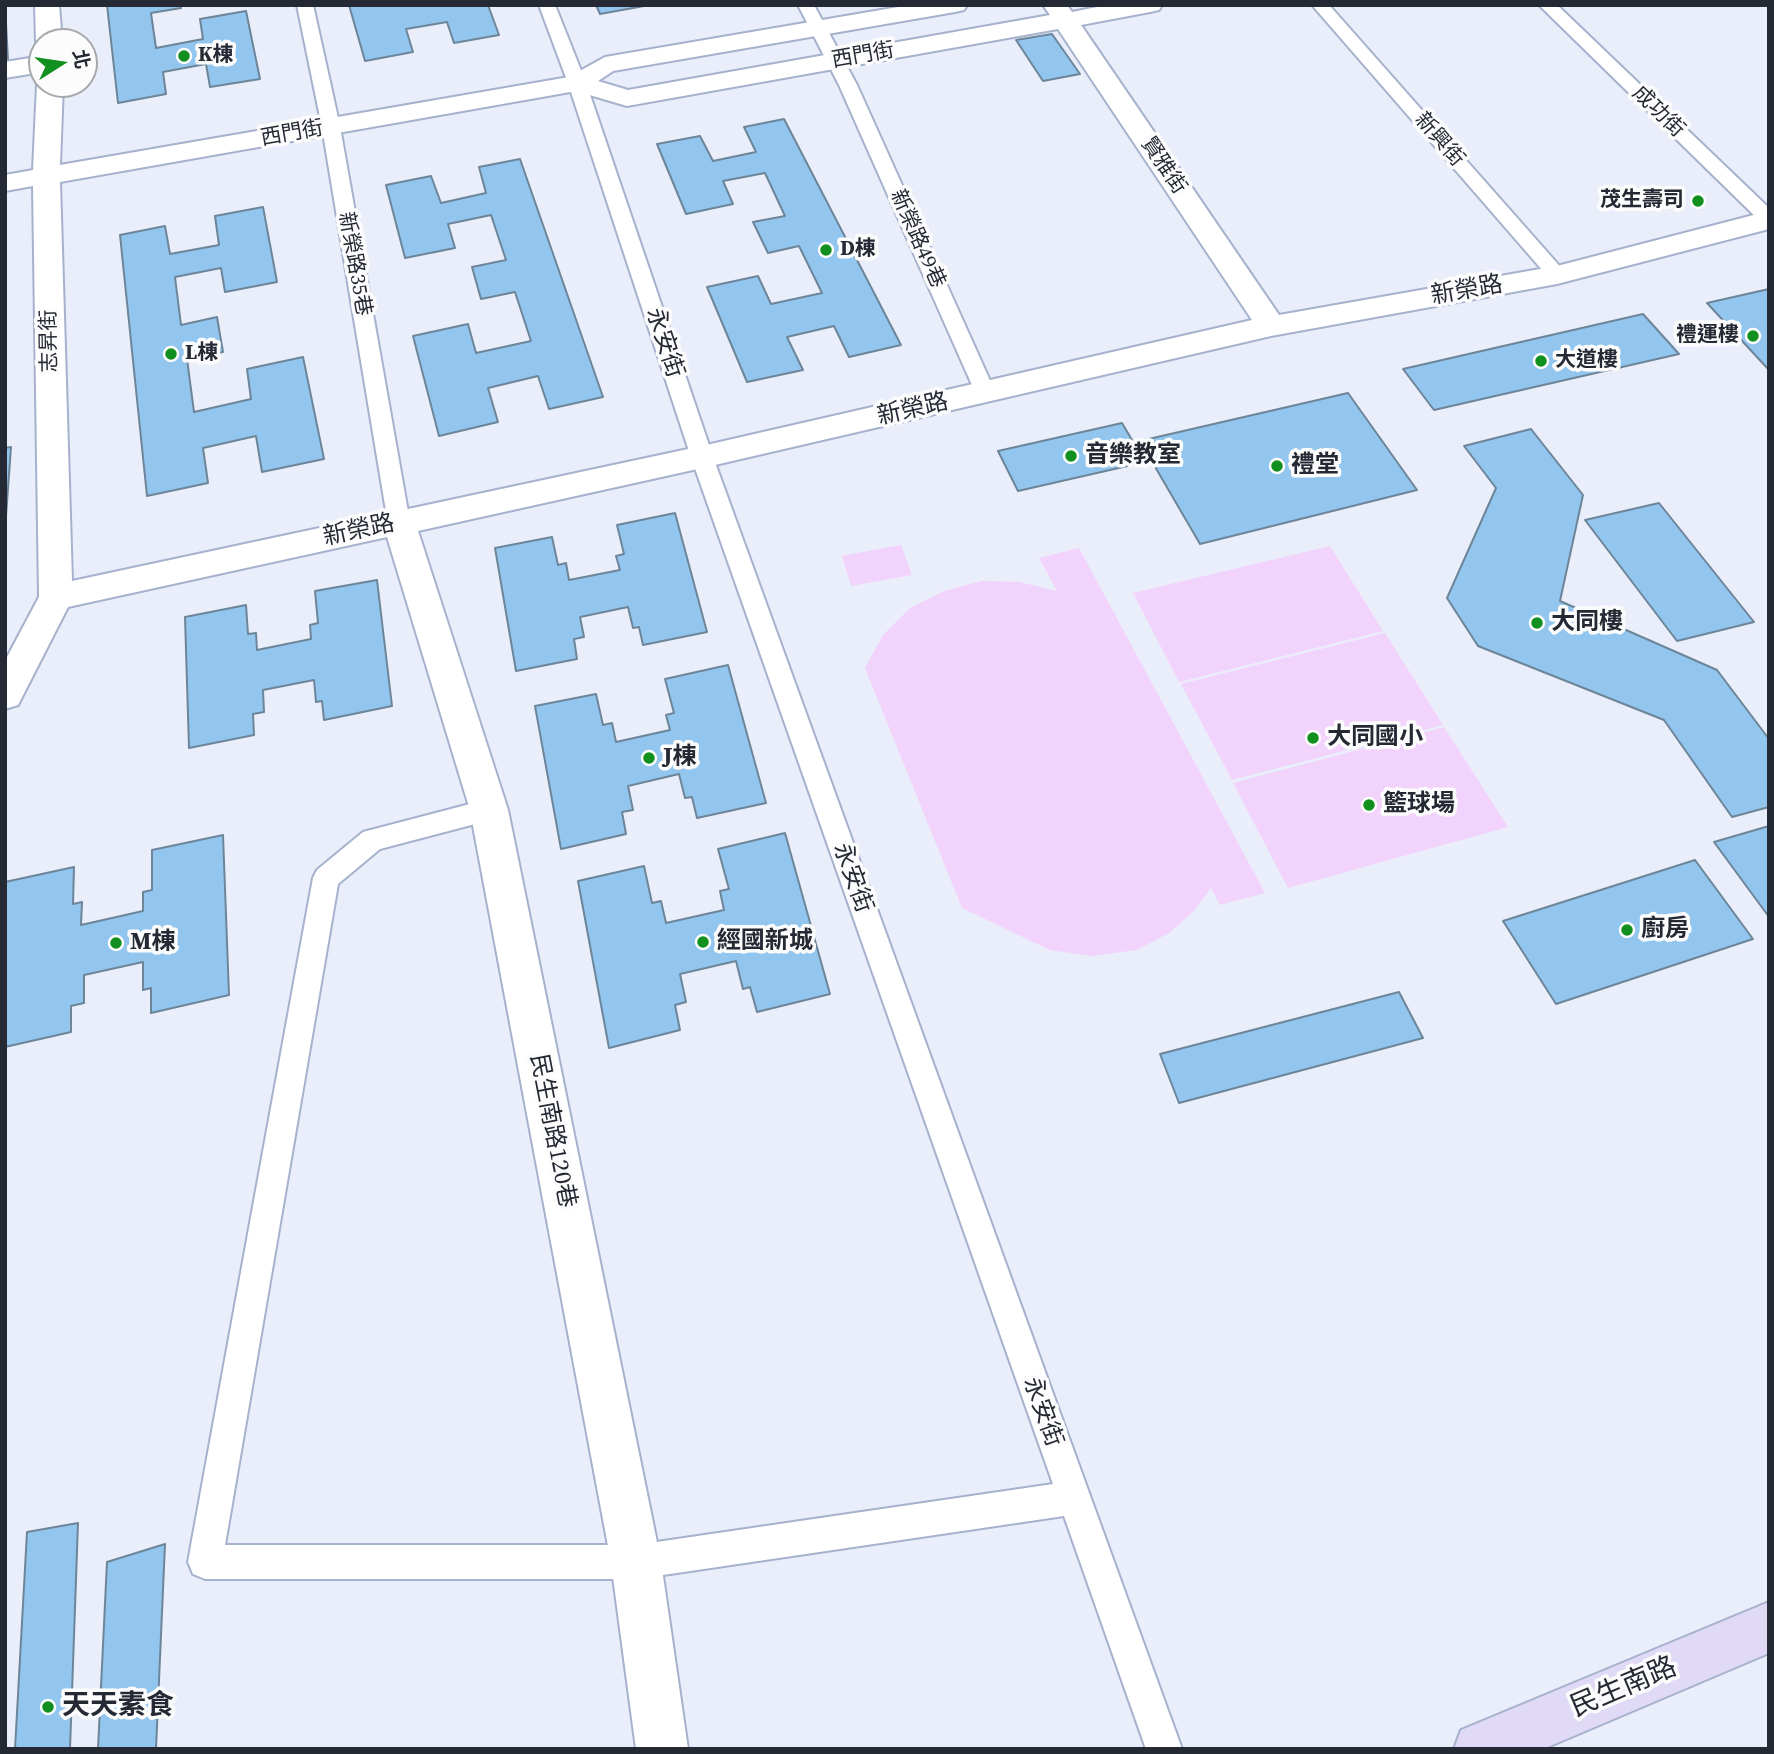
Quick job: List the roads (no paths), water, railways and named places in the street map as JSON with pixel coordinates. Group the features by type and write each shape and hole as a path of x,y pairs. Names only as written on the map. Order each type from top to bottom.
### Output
{"main road":[{"name":"民生南路","path":"1480,1749 1769,1627"}],"street":[{"path":"47,5 48,28"},
{"name":"西門街","path":"5,183 578,83 605,65 812,16 955,5"},
{"name":"西門街","path":"578,83 626,98 835,61 1060,13 1150,5"},
{"name":"賢雅街","path":"1060,13 1271,326"},
{"path":"5,70 28,66"},
{"name":"志昇街","path":"49,98 46,176 56,597"},
{"name":"新榮路","path":"56,597 986,394 1271,326 1557,275 1769,220"},
{"name":"民生南路120巷","path":"399,523 489,810 636,1562 662,1749"},
{"path":"5,695 56,597"}],"lane":[{"name":"新榮路35巷","path":"305,5 331,127 399,523"},
{"name":"永安街","path":"547,5 578,83 702,457 1164,1749"},
{"name":"新興街","path":"1320,5 1557,275"},
{"name":"成功街","path":"1547,5 1769,220"},
{"path":"812,16 848,85"},
{"name":"新榮路49巷","path":"848,85 986,394"},
{"path":"489,810 372,840 326,878 205,1562 636,1562 1073,1498"}],"place":[{"name":"K棟","path":"184,56"},
{"name":"茂生壽司","path":"1698,201"},
{"name":"D棟","path":"826,250"},
{"name":"禮運樓","path":"1753,336"},
{"name":"L棟","path":"171,354"},
{"name":"大道樓","path":"1541,361"},
{"name":"音樂教室","path":"1071,456"},
{"name":"禮堂","path":"1277,466"},
{"name":"大同樓","path":"1537,623"},
{"name":"大同國小","path":"1313,738"},
{"name":"J棟","path":"649,758"},
{"name":"籃球場","path":"1369,805"},
{"name":"廚房","path":"1627,930"},
{"name":"經國新城","path":"703,942"},
{"name":"M棟","path":"116,943"},
{"name":"天天素食","path":"48,1707"}]}
